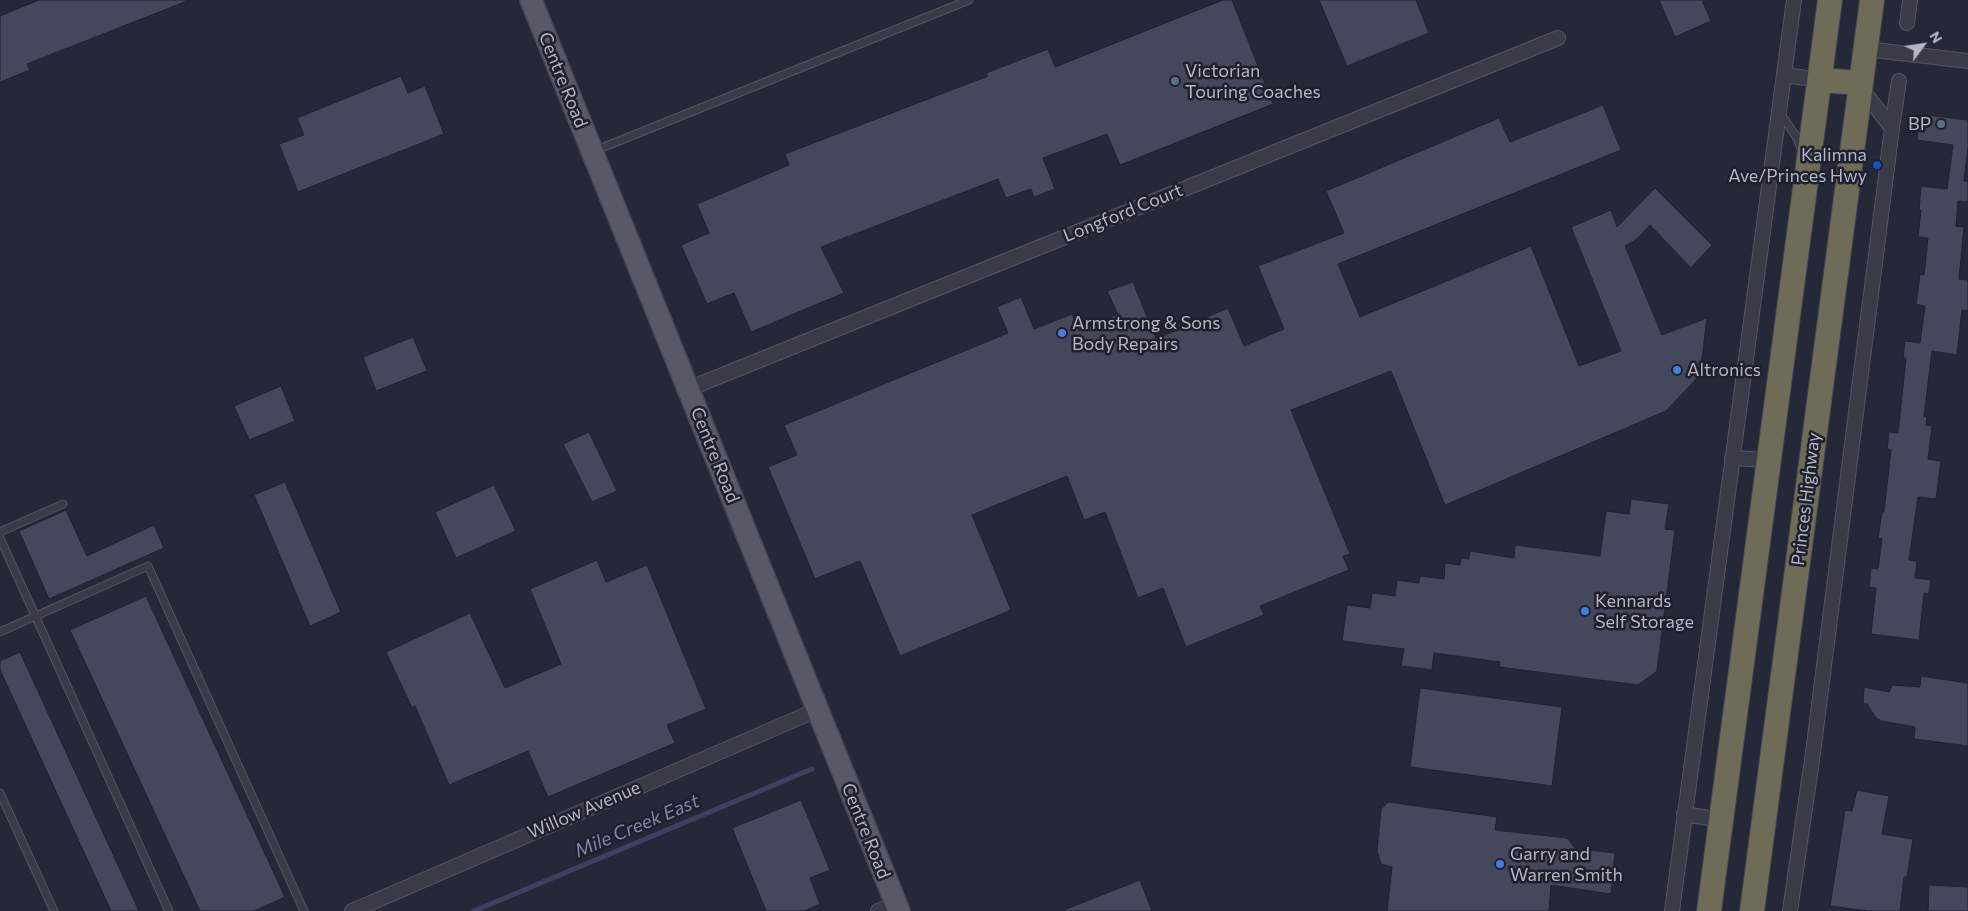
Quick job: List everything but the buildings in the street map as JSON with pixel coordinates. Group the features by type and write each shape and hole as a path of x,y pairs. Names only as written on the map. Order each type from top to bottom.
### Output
{"highway":[{"path":"1709,911 1830,0"},
{"name":"Princes Highway","path":"1752,911 1872,0"},
{"path":"1820,80 1860,85"}],"main road":[{"name":"Centre Road","path":"531,0 817,710 891,909"}],"street":[{"path":"1672,911 1794,0"},
{"path":"1907,23 1910,0"},
{"name":"Longford Court","path":"688,389 1558,38"},
{"path":"1866,50 1968,61"},
{"path":"1784,75 1820,80"},
{"path":"1790,911 1813,752 1899,81"},
{"path":"1860,85 1892,128"},
{"path":"1732,458 1770,460"},
{"name":"Willow Avenue","path":"352,911 817,710"},
{"path":"1684,814 1721,820"}],"lane":[{"path":"592,152 969,0"},
{"path":"1779,112 1797,138 1807,174"},
{"path":"0,532 63,504"},
{"path":"0,538 169,911"},
{"path":"0,632 148,566 304,911"},
{"path":"0,793 54,911"}],"waterway":[{"name":"Mile Creek East","path":"474,911 812,769"}],"place":[{"name":"Victorian Touring Coaches","path":"1175,81"},
{"name":"BP","path":"1941,124"},
{"name":"Kalimna Ave/Princes Hwy","path":"1877,165"},
{"name":"Armstrong & Sons Body Repairs","path":"1062,333"},
{"name":"Altronics","path":"1677,370"},
{"name":"Kennards Self Storage","path":"1585,611"},
{"name":"Garry and Warren Smith","path":"1500,864"}]}
